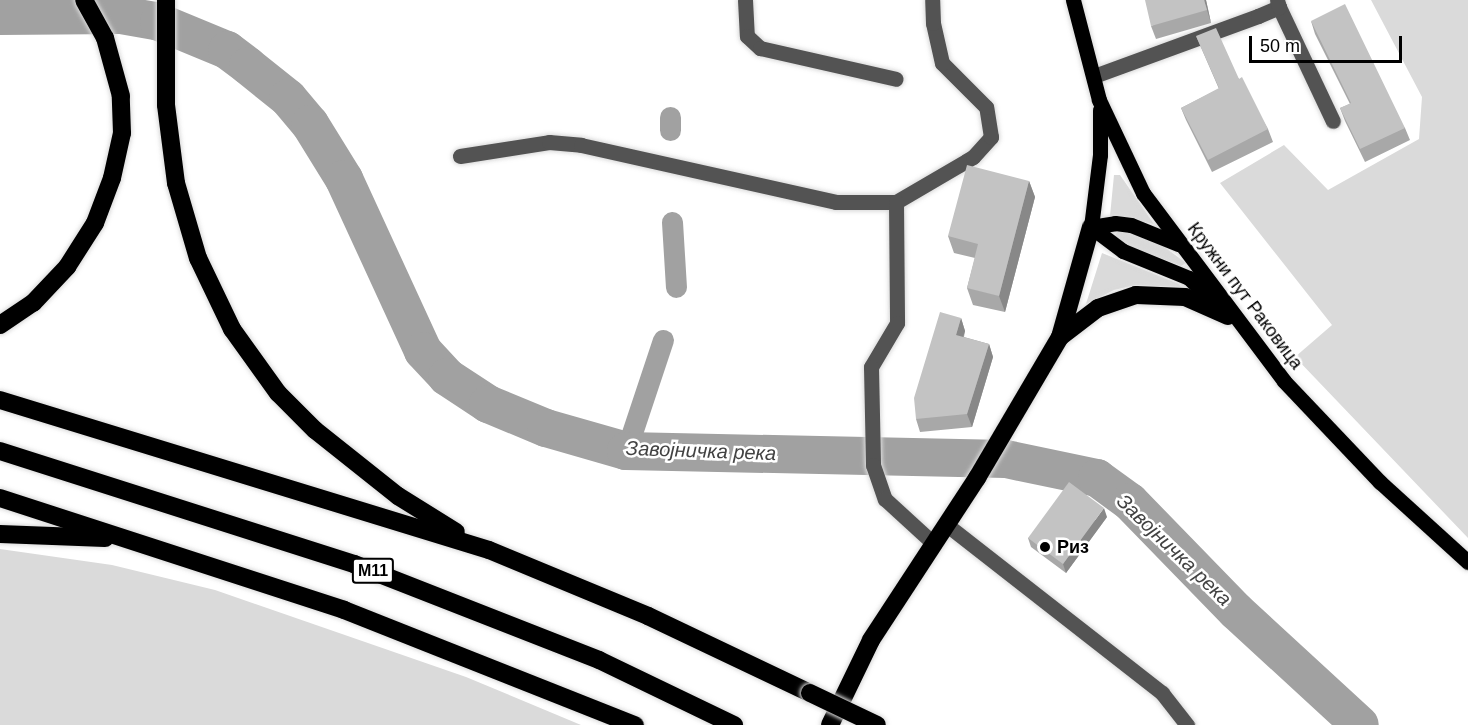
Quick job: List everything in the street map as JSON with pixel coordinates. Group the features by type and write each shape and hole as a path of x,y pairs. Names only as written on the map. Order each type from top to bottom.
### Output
{"highway":[{"path":"0,326 51,285 95,223 118,154 122,108 113,60 84,0"},
{"path":"166,0 169,144 186,221 214,294 254,362 278,393 355,465 433,519 489,550"},
{"path":"830,725 871,640 977,478 1060,337 1091,227"},
{"path":"1060,337 1098,308 1136,295 1185,297 1228,316"},
{"path":"0,400 489,550 648,616 877,725"},
{"name":"M11","path":"0,450 354,564 599,660 734,725"},
{"name":"M11","path":"0,498 344,610 635,725"},
{"path":"0,534 125,538"}],"main road":[{"name":"Кружни пут Раковица","path":"1073,0 1099,100 1143,193 1227,300 1256,348 1380,482 1468,562"},
{"path":"1091,227 1100,155 1099,100"},
{"path":"1091,227 1116,223 1149,230 1186,249"},
{"path":"1091,227 1123,251 1189,278 1228,316 1256,348"}],"street":[{"path":"745,0 747,36 760,48 897,79"},
{"path":"460,156 521,145 570,144 836,202 896,202 972,157 991,136 986,107 942,63 933,23 932,0"},
{"path":"1094,76 1278,3 1333,121"},
{"path":"896,202 897,323 871,367 869,430 873,465 885,499 933,543"},
{"path":"947,525 1162,693 1187,725"}],"shaded area":[{"path":"1371,0 1468,0 1468,538 1295,357 1332,325 1220,183 1284,145 1328,190 1419,139 1422,97"},
{"path":"1114,175 1120,175 1154,224 1110,216"},
{"path":"1118,231 1139,234 1163,246 1186,263 1181,266 1122,243 1114,237"},
{"path":"1102,253 1179,284 1181,287 1135,285 1114,290 1086,304"},
{"path":"0,549 112,565 215,590 466,677 581,725 0,725"}],"building":[{"path":"1145,0 1204,0 1207,10 1151,26"},
{"path":"1345,4 1405,128 1360,149 1340,108 1351,103 1311,21"},
{"path":"1216,28 1239,79 1242,77 1268,129 1208,160 1181,108 1219,88 1196,36"},
{"path":"967,165 1029,181 999,296 967,288 978,244 948,236"},
{"path":"940,312 961,318 956,335 989,344 967,414 916,419 914,398"},
{"path":"1069,482 1104,508 1063,564 1028,538"}],"waterway":[{"name":"Завојничка река","path":"0,16 121,15 159,22 227,50 248,66 288,98 310,124 344,179 423,351 447,377 488,404 546,428 626,451 1006,459 1097,478 1130,502 1236,611 1360,725"},
{"path":"670,117 670,130"},
{"path":"672,222 676,287"},
{"path":"626,451 663,340"}],"place":[{"name":"Риз","path":"1045,547"}]}
